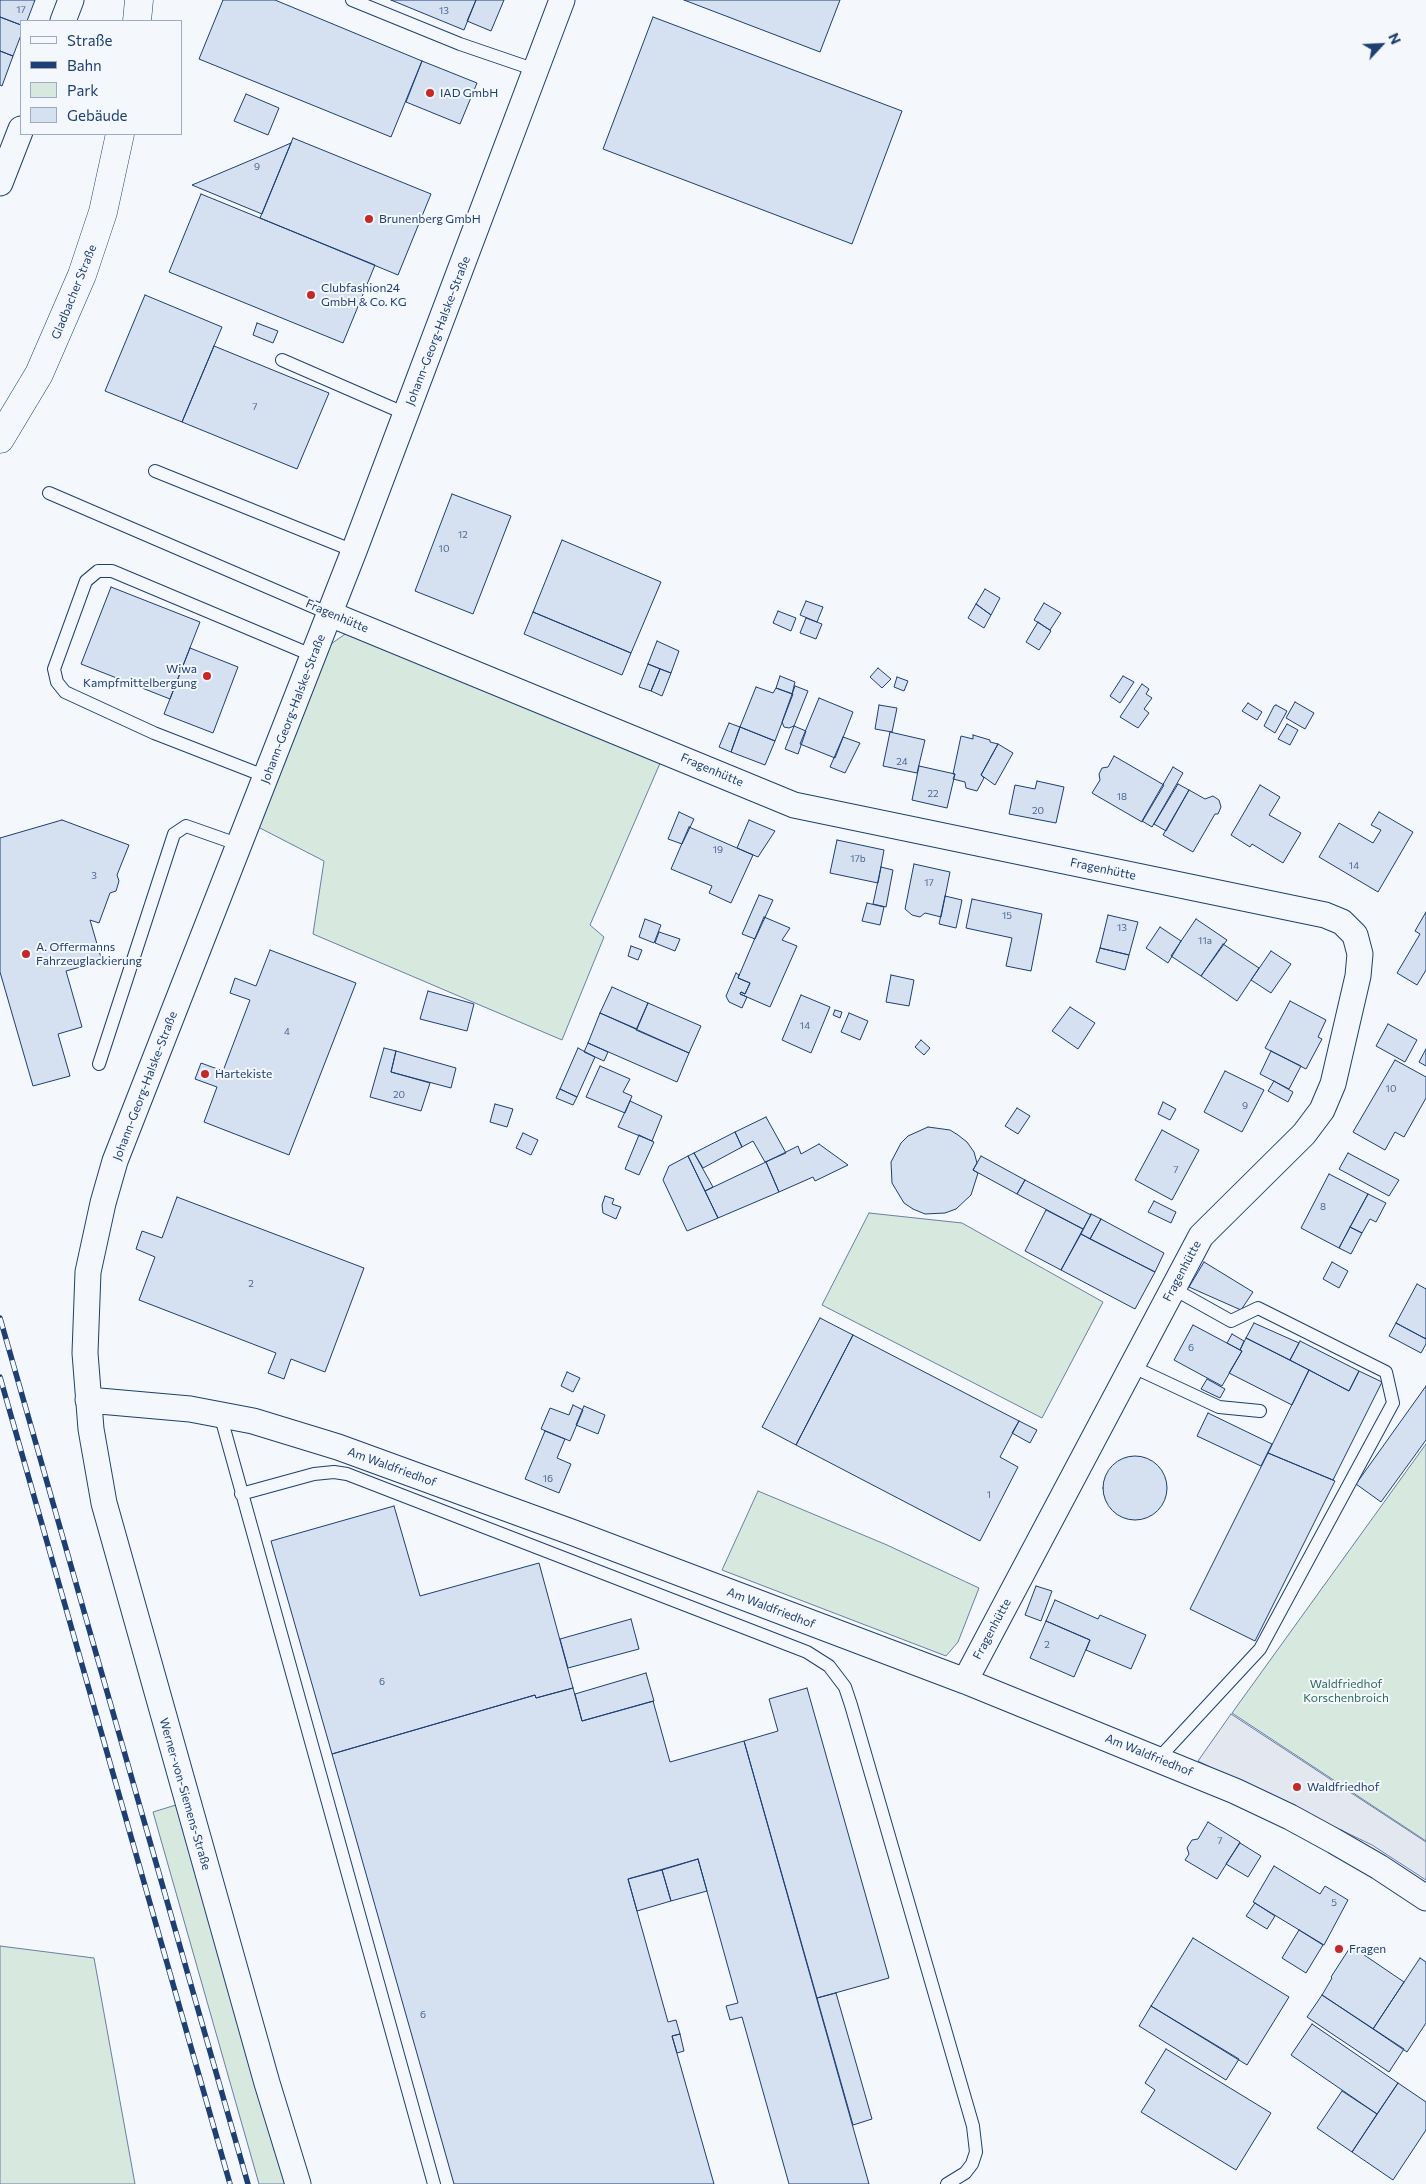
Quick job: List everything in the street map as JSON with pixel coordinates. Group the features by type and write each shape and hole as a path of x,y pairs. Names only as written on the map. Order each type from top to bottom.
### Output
{"street":[{"path":"63,20 71,0"},
{"path":"137,20 139,0"},
{"name":"Johann-Georg-Halske-Straße","path":"88,1400 85,1353 88,1272 103,1203 116,1161 314,656 562,0"},
{"path":"0,183 20,132"},
{"name":"Gladbacher Straße","path":"0,439 42,368 82,275 103,212 120,135"},
{"name":"Fragenhütte","path":"330,614 794,806 1325,915 1342,922 1355,935 1360,954 1360,965 1329,1096 1314,1122 1304,1134 1201,1236 965,1681"},
{"name":"Am Waldfriedhof","path":"88,1400 154,1404 220,1414 262,1423 338,1447 574,1533 965,1681 1235,1790 1290,1817 1379,1867 1426,1898"},
{"name":"Werner-von-Siemens-Straße","path":"88,1400 95,1459 114,1544 298,2184"}],"lane":[{"path":"352,0 460,44 536,70"},
{"path":"282,360 406,414"},
{"path":"155,471 354,551"},
{"name":"Fragenhütte","path":"49,493 330,614"},
{"path":"267,777 154,733 65,692 57,682 54,669 86,581 94,573 107,570 314,656"},
{"path":"99,1064 174,834 186,826 240,846"},
{"path":"1158,1759 1260,1649 1393,1403 1386,1372 1258,1308 1231,1322 1172,1288"},
{"path":"1131,1366 1220,1407 1260,1411"},
{"path":"220,1414 434,2184"},
{"path":"241,1494 314,1474 334,1472 347,1474 807,1652 829,1666 844,1686 852,1705 974,2132 976,2152 972,2164 965,2173 947,2184"}],"green space":[{"path":"351,630 661,761 590,925 604,937 562,1040 313,934 324,861 258,827 328,646"},
{"path":"869,1213 962,1223 1103,1302 1042,1418 822,1305"},
{"name":"Waldfriedhof Korschenbroich","path":"1426,1444 1426,1841 1232,1713"},
{"path":"758,1491 887,1545 979,1588 958,1642 946,1656 722,1570"},
{"path":"176,1805 285,2184 259,2184 153,1812"},
{"path":"0,1946 94,1958 135,2184 0,2184"}],"shaded area":[{"name":"Waldfriedhof","path":"1231,1714 1426,1842 1426,1880 1372,1845 1198,1761"}],"building":[{"path":"0,0 35,0 27,20 20,20 20,25 0,17"},
{"path":"223,0 275,0 422,61 391,137 199,59"},
{"path":"391,0 476,0 464,30"},
{"path":"476,0 504,0 491,31 467,21"},
{"path":"684,0 840,0 820,52"},
{"path":"0,17 20,25 20,38 13,56 0,51"},
{"path":"653,17 902,111 852,244 603,149"},
{"path":"0,51 13,56 2,86 0,85"},
{"path":"422,61 477,83 460,124 406,102"},
{"path":"246,94 279,108 268,135 234,121"},
{"path":"293,138 431,194 398,275 260,218"},
{"path":"291,143 262,214 192,185 275,150"},
{"path":"201,194 375,265 343,343 169,272"},
{"path":"145,295 222,327 182,422 105,391"},
{"path":"257,323 278,331 273,343 253,335"},
{"path":"214,346 329,393 297,469 182,422"},
{"path":"452,494 511,516 473,614 415,591"},
{"path":"562,540 661,582 631,653 533,612"},
{"path":"111,587 200,622 170,699 81,664"},
{"path":"985,589 1000,598 991,615 976,604"},
{"path":"806,601 823,607 817,622 800,615"},
{"path":"1044,603 1061,613 1050,630 1034,620"},
{"path":"976,604 991,615 984,628 968,618"},
{"path":"778,611 796,618 791,631 773,623"},
{"path":"533,612 631,653 622,675 524,634"},
{"path":"806,618 822,624 816,639 800,633"},
{"path":"1038,622 1051,631 1039,650 1026,642"},
{"path":"657,641 679,651 671,673 648,664"},
{"path":"190,648 238,667 213,733 164,714"},
{"path":"648,664 660,669 651,691 639,687"},
{"path":"878,668 891,679 882,688 870,677"},
{"path":"660,669 671,673 662,696 651,691"},
{"path":"780,676 795,682 792,694 776,688"},
{"path":"1123,676 1134,682 1120,703 1110,696"},
{"path":"897,677 908,681 904,691 894,687"},
{"path":"1142,684 1149,689 1146,694 1152,698 1144,709 1149,713 1138,728 1120,717"},
{"path":"795,686 808,691 794,726 784,727 782,722"},
{"path":"756,687 773,693 776,688 793,694 775,741 740,727"},
{"path":"819,698 853,712 835,758 800,744"},
{"path":"1295,702 1314,713 1305,729 1286,718"},
{"path":"1248,703 1262,712 1257,720 1242,711"},
{"path":"879,705 897,708 892,732 875,729"},
{"path":"1276,705 1287,711 1275,733 1264,726"},
{"path":"729,723 740,727 731,752 719,747"},
{"path":"1287,724 1298,730 1290,745 1278,739"},
{"path":"794,726 806,731 798,754 785,749"},
{"path":"740,727 775,741 765,765 731,752"},
{"path":"890,732 925,740 917,773 883,766"},
{"path":"973,735 998,744 981,775 984,778 977,791 966,788 965,782 953,779 961,736 973,739"},
{"path":"843,737 860,743 845,773 830,767"},
{"path":"998,744 1013,753 995,785 981,775"},
{"path":"1114,756 1164,785 1142,822 1092,793 1100,780 1099,774 1102,768 1108,767"},
{"path":"919,766 955,774 947,808 912,800"},
{"path":"1173,767 1183,773 1152,827 1142,821"},
{"path":"1037,781 1064,787 1056,823 1009,814 1015,785 1035,789"},
{"path":"1178,784 1189,790 1166,831 1154,824"},
{"path":"1260,785 1280,797 1269,815 1301,833 1283,863 1252,844 1250,847 1231,835"},
{"path":"1189,790 1205,799 1213,796 1219,800 1221,807 1193,852 1163,835"},
{"path":"679,812 694,819 682,844 668,839"},
{"path":"1379,812 1413,832 1378,892 1319,857 1339,823 1373,843 1381,830 1371,825"},
{"path":"62,820 129,845 117,875 119,881 116,891 110,893 99,923 90,920 102,961 66,971 82,1027 58,1034 70,1076 33,1086 0,972 0,838"},
{"path":"749,820 775,831 758,857 737,848"},
{"path":"689,827 753,855 731,903 709,893 712,886 671,869"},
{"path":"837,840 884,850 878,883 830,873"},
{"path":"914,864 950,872 941,917 925,913 920,917 912,915 905,909"},
{"path":"881,867 893,870 886,907 873,904"},
{"path":"759,895 773,900 755,939 742,934"},
{"path":"945,896 962,900 956,928 939,924"},
{"path":"972,899 1042,914 1031,971 1006,966 1012,938 966,928"},
{"path":"867,903 884,907 880,925 862,921"},
{"path":"1426,912 1426,970 1417,985 1397,973 1420,934 1415,931"},
{"path":"1108,915 1138,922 1129,955 1100,948"},
{"path":"764,917 790,928 782,940 797,946 770,1007 740,994 741,992 745,994 750,983 738,978"},
{"path":"645,919 661,925 654,943 639,937"},
{"path":"1196,919 1227,940 1201,976 1171,956"},
{"path":"1160,927 1181,941 1168,963 1146,948"},
{"path":"659,932 680,939 675,951 655,943"},
{"path":"1223,944 1259,968 1237,1001 1201,976"},
{"path":"631,946 642,950 638,960 628,956"},
{"path":"1100,948 1129,955 1125,970 1096,962"},
{"path":"270,950 356,983 289,1155 204,1122 217,1087 195,1079 201,1063 223,1071 250,1000 230,993 235,978 256,986"},
{"path":"1271,951 1291,964 1271,993 1251,980"},
{"path":"736,973 739,975 738,978 750,983 745,994 741,992 740,994 747,997 742,1008 729,1002 726,996"},
{"path":"891,975 914,980 909,1006 886,1002"},
{"path":"612,987 648,1003 637,1029 600,1013"},
{"path":"428,991 474,1004 467,1031 420,1019"},
{"path":"801,995 830,1007 811,1053 782,1040"},
{"path":"1290,1001 1326,1020 1318,1037 1322,1039 1306,1069 1265,1048"},
{"path":"648,1003 701,1026 689,1053 636,1030"},
{"path":"1070,1007 1095,1023 1078,1049 1052,1031"},
{"path":"835,1010 842,1012 840,1018 833,1015"},
{"path":"600,1013 689,1053 677,1082 588,1043"},
{"path":"849,1013 868,1021 860,1040 841,1032"},
{"path":"1388,1024 1417,1040 1405,1062 1376,1046"},
{"path":"921,1040 930,1048 924,1055 915,1047"},
{"path":"588,1043 608,1052 604,1061 584,1052"},
{"path":"384,1048 396,1051 391,1072 430,1083 421,1111 370,1097"},
{"path":"578,1048 595,1057 577,1097 560,1089"},
{"path":"1426,1049 1426,1066 1419,1062"},
{"path":"396,1051 456,1068 451,1088 391,1072"},
{"path":"1271,1051 1301,1066 1289,1089 1260,1074"},
{"path":"1395,1060 1426,1077 1426,1098 1404,1137 1395,1132 1385,1150 1353,1132"},
{"path":"600,1066 630,1079 623,1092 632,1096 625,1113 586,1097"},
{"path":"1225,1071 1264,1090 1242,1132 1204,1112"},
{"path":"1274,1081 1293,1092 1288,1102 1268,1091"},
{"path":"560,1089 577,1097 573,1105 556,1098"},
{"path":"630,1101 662,1116 652,1141 618,1127"},
{"path":"1163,1102 1176,1109 1170,1120 1158,1114"},
{"path":"495,1104 513,1109 507,1127 490,1122"},
{"path":"1017,1108 1030,1116 1018,1134 1005,1126"},
{"path":"766,1117 786,1153 765,1162 753,1141 742,1147 735,1132"},
{"path":"928,1127 950,1130 958,1135 967,1142 974,1152 977,1163 973,1170 978,1173 971,1195 956,1209 945,1213 925,1214 913,1209 904,1203 892,1183 891,1162 901,1143 908,1136"},
{"path":"1162,1130 1199,1150 1172,1200 1135,1180"},
{"path":"735,1132 742,1147 703,1168 694,1153"},
{"path":"523,1133 538,1140 531,1155 516,1148"},
{"path":"639,1135 654,1142 639,1175 625,1169"},
{"path":"819,1144 848,1165 815,1181 813,1177 779,1192 766,1162 798,1146 801,1154"},
{"path":"694,1153 713,1187 705,1191 688,1156"},
{"path":"1348,1153 1399,1180 1389,1196 1339,1169"},
{"path":"688,1156 718,1218 687,1231 663,1180 669,1166"},
{"path":"981,1156 1025,1180 1017,1194 973,1170"},
{"path":"766,1162 779,1192 718,1218 705,1191"},
{"path":"1329,1174 1368,1194 1339,1248 1301,1228"},
{"path":"1025,1180 1091,1215 1083,1229 1017,1194"},
{"path":"1368,1194 1386,1203 1376,1222 1370,1219 1362,1233 1350,1227"},
{"path":"605,1196 614,1199 612,1204 621,1207 616,1219 603,1213 602,1205"},
{"path":"177,1197 364,1268 325,1372 291,1359 284,1379 268,1373 276,1353 139,1300 155,1257 136,1249 142,1231 162,1238"},
{"path":"1154,1201 1176,1212 1171,1223 1148,1212"},
{"path":"1046,1210 1083,1229 1061,1270 1025,1251"},
{"path":"1091,1214 1101,1219 1090,1239 1081,1234"},
{"path":"1101,1219 1164,1253 1155,1272 1090,1239"},
{"path":"1350,1227 1362,1233 1351,1254 1339,1248"},
{"path":"1081,1234 1155,1272 1135,1309 1061,1270"},
{"path":"1204,1262 1253,1292 1241,1310 1189,1287"},
{"path":"1332,1262 1348,1271 1339,1288 1323,1279"},
{"path":"1417,1284 1426,1289 1426,1339 1396,1323"},
{"path":"820,1318 853,1335 796,1445 762,1427"},
{"path":"1254,1323 1299,1343 1290,1360 1246,1338"},
{"path":"1396,1323 1426,1339 1426,1344 1421,1353 1389,1336"},
{"path":"1193,1325 1242,1351 1222,1386 1174,1360"},
{"path":"1232,1334 1244,1341 1240,1350 1227,1343"},
{"path":"853,1335 1019,1421 1000,1457 1018,1467 980,1541 796,1445"},
{"path":"1246,1338 1309,1370 1292,1405 1229,1373 1242,1351 1240,1350"},
{"path":"1300,1341 1359,1371 1349,1391 1290,1360"},
{"path":"1309,1370 1349,1391 1359,1371 1382,1382 1333,1480 1268,1453"},
{"path":"567,1372 580,1378 573,1392 561,1386"},
{"path":"1207,1379 1225,1389 1220,1398 1201,1389"},
{"path":"1426,1386 1426,1440 1381,1502 1356,1484"},
{"path":"573,1405 583,1410 570,1441 541,1429 550,1408 569,1415"},
{"path":"584,1406 605,1415 598,1434 576,1425"},
{"path":"1208,1413 1272,1444 1261,1466 1197,1436"},
{"path":"1019,1421 1037,1430 1030,1443 1012,1433"},
{"path":"545,1431 565,1439 557,1458 571,1464 559,1493 525,1479"},
{"path":"1268,1453 1335,1481 1255,1641 1190,1609"},
{"path":"1135,1456 1153,1462 1161,1470 1167,1488 1161,1506 1153,1514 1135,1520 1117,1514 1109,1506 1103,1488 1109,1470 1117,1462"},
{"path":"394,1506 420,1596 539,1563 573,1688 536,1698 535,1695 332,1754 271,1541"},
{"path":"1036,1586 1052,1591 1041,1621 1025,1615"},
{"path":"1055,1600 1098,1619 1100,1615 1146,1635 1131,1669 1086,1650 1090,1640 1046,1621"},
{"path":"631,1619 639,1649 568,1668 560,1639"},
{"path":"1046,1621 1090,1640 1074,1677 1030,1658"},
{"path":"646,1673 654,1701 582,1721 575,1694"},
{"path":"573,1688 582,1721 653,1701 670,1762 744,1741 869,2184 789,2184 742,2017 730,2020 726,2006 738,2003 698,1859 628,1879 668,2022 676,2020 680,2034 672,2036 714,2184 454,2184 332,1754 535,1695 536,1698"},
{"path":"807,1688 889,1978 817,1998 744,1741 778,1731 769,1699"},
{"path":"1208,1822 1240,1842 1217,1879 1185,1860 1189,1854 1187,1848 1192,1840 1198,1839"},
{"path":"1240,1843 1261,1856 1248,1877 1226,1864"},
{"path":"698,1859 707,1891 671,1901 662,1870"},
{"path":"1274,1866 1320,1894 1325,1886 1348,1900 1324,1945 1253,1902"},
{"path":"662,1870 671,1901 637,1911 628,1879"},
{"path":"1255,1903 1275,1916 1267,1929 1246,1916"},
{"path":"1299,1930 1323,1945 1306,1973 1282,1958"},
{"path":"1193,1938 1289,1997 1247,2065 1151,2006"},
{"path":"1351,1946 1404,1982 1373,2029 1322,1995"},
{"path":"1420,1958 1426,1962 1426,2023 1407,2052 1373,2029"},
{"path":"836,1993 872,2119 853,2125 817,1998"},
{"path":"1322,1995 1404,2049 1389,2072 1307,2017"},
{"path":"1151,2006 1239,2059 1226,2080 1139,2026"},
{"path":"1312,2024 1398,2083 1377,2114 1291,2055"},
{"path":"680,2034 684,2051 677,2053 672,2036"},
{"path":"1166,2049 1271,2113 1236,2170 1141,2112 1155,2090 1145,2083"},
{"path":"1398,2083 1426,2102 1426,2130 1393,2180 1352,2152"},
{"path":"1342,2091 1377,2114 1352,2152 1317,2128"}],"railway":[{"path":"0,1318 248,2184"},
{"path":"0,1377 230,2184"}],"place":[{"name":"IAD GmbH","path":"430,93"},
{"name":"Brunenberg GmbH","path":"369,219"},
{"name":"Clubfashion24 GmbH & Co. KG","path":"311,295"},
{"name":"Wiwa Kampfmittelbergung","path":"207,676"},
{"name":"A. Offermanns Fahrzeuglackierung","path":"26,954"},
{"name":"Hartekiste","path":"205,1074"},
{"name":"Waldfriedhof","path":"1297,1787"},
{"name":"Fragen","path":"1339,1949"}]}
